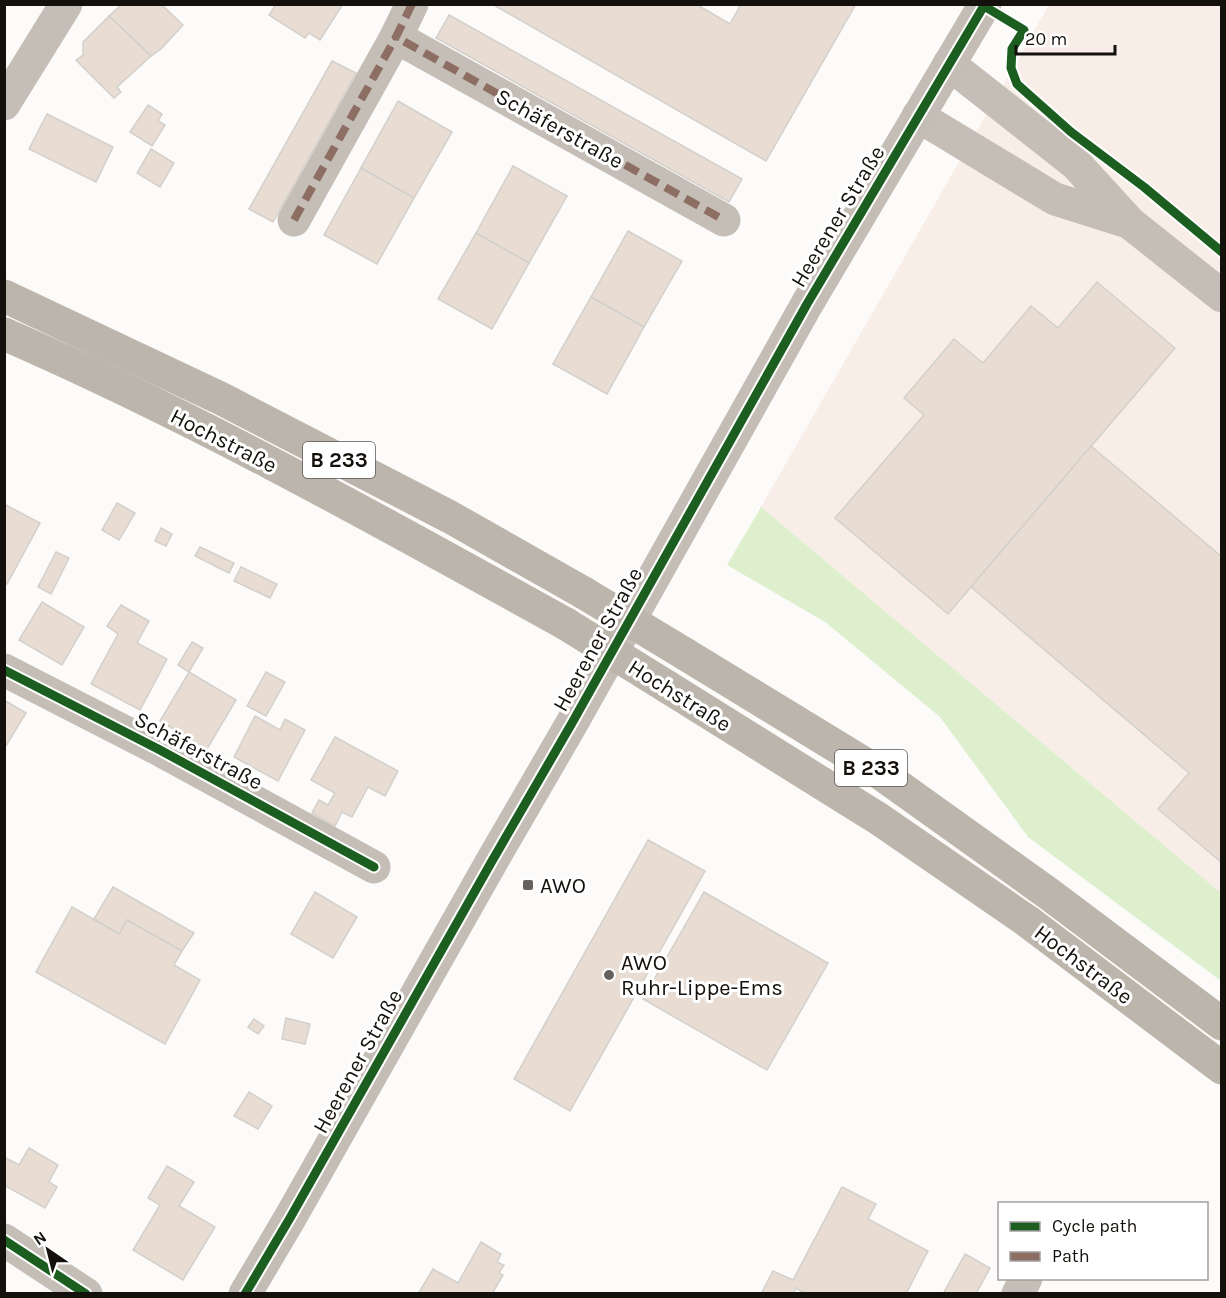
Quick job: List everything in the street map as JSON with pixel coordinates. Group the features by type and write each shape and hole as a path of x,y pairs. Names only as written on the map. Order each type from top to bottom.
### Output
{"main road":[{"name":"Heerener Straße","path":"245,1293 307,1190 807,304 985,4"},
{"name":"Hochstraße","path":"4,297 222,399 450,517 584,593 880,773 1049,894 1221,1024"},
{"name":"Hochstraße","path":"4,334 76,365 232,444 426,546 566,624 904,836 1027,921 1221,1068"}],"street":[{"path":"4,104 66,4"},
{"path":"294,220 412,4"},
{"name":"Schäferstraße","path":"396,37 724,220"},
{"path":"949,64 1076,164 1130,223 1221,296"},
{"path":"918,116 1055,199 1130,223"},
{"name":"Schäferstraße","path":"4,670 160,750 374,867"},
{"path":"4,1240 86,1293"}],"shaded area":[{"path":"1049,5 1221,5 1221,893 761,507"}],"green space":[{"path":"761,507 1221,893 1221,981 1028,837 940,717 825,622 727,565"}],"building":[{"path":"122,4 161,4 183,25 161,49 151,56 109,16"},
{"path":"276,4 343,4 320,40 309,33 305,38 269,15"},
{"path":"492,4 696,4 730,24 741,4 856,4 766,161"},
{"path":"449,15 742,179 729,202 436,38"},
{"path":"109,16 151,56 117,87 121,92 114,98 76,60 83,55 83,42"},
{"path":"332,61 356,73 273,222 249,209"},
{"path":"398,101 452,132 414,198 361,168"},
{"path":"148,105 162,114 158,121 165,125 152,146 130,132"},
{"path":"47,114 113,147 96,182 29,149"},
{"path":"151,149 174,163 160,187 137,173"},
{"path":"513,166 567,196 529,263 476,233"},
{"path":"361,168 414,198 377,264 324,235"},
{"path":"628,231 682,261 644,327 591,297"},
{"path":"476,233 529,263 492,329 438,299"},
{"path":"1097,282 1175,348 948,614 835,518 924,415 904,398 954,339 983,363 1031,306 1058,328"},
{"path":"591,297 644,327 607,394 553,364"},
{"path":"1091,446 1222,557 1222,863 1158,809 1189,773 971,587"},
{"path":"117,503 135,513 119,540 102,530"},
{"path":"4,504 40,523 7,584 4,583"},
{"path":"161,528 172,534 166,546 155,541"},
{"path":"200,547 234,563 229,573 195,556"},
{"path":"56,552 69,558 51,594 38,587"},
{"path":"241,567 277,584 270,598 234,581"},
{"path":"42,602 84,627 62,665 19,640"},
{"path":"121,605 149,621 137,643 167,659 140,710 91,684 118,634 107,626"},
{"path":"192,642 203,648 189,672 178,665"},
{"path":"189,672 236,700 207,749 160,721"},
{"path":"266,672 285,682 266,716 247,706"},
{"path":"4,700 26,713 4,749"},
{"path":"255,716 280,730 285,719 305,730 278,781 234,757"},
{"path":"335,737 398,771 385,796 368,787 352,817 342,812 335,826 312,813 319,800 328,805 335,793 311,780"},
{"name":"AWO Ruhr-Lippe-Ems","path":"648,840 705,871 570,1111 514,1079"},
{"path":"113,887 194,933 182,951 127,920 119,934 94,919"},
{"path":"315,892 357,917 333,958 291,934"},
{"path":"704,892 828,963 767,1070 643,999"},
{"path":"72,907 119,934 127,920 182,951 174,965 200,980 165,1044 36,972"},
{"path":"286,1018 310,1024 305,1044 282,1039"},
{"path":"254,1019 264,1026 258,1034 248,1027"},
{"path":"249,1092 272,1106 258,1129 234,1116"},
{"path":"29,1148 58,1165 49,1182 57,1187 45,1208 4,1185 4,1157 19,1165"},
{"path":"167,1166 194,1182 179,1206 215,1227 183,1280 133,1250 160,1205 148,1198"},
{"path":"842,1187 876,1204 868,1219 928,1251 906,1294 806,1294 796,1288 793,1294 761,1294 773,1271 793,1280"},
{"path":"481,1242 501,1254 497,1262 504,1265 499,1273 503,1275 492,1294 418,1294 433,1269 458,1283"},
{"path":"965,1254 990,1268 976,1294 943,1294"}],"marked path":[{"path":"412,4 396,37 724,220"},
{"path":"294,220 396,37"}],"cycle path":[{"path":"245,1294 572,723 807,304 985,4"},
{"path":"984,6 1024,30 1012,49 1011,68 1017,84 1071,132 1144,187 1222,252"},
{"path":"4,670 160,750 374,867"},
{"path":"4,1240 86,1294"}],"place":[{"name":"AWO","path":"528,885"},
{"name":"AWO Ruhr-Lippe-Ems","path":"609,975"}]}
